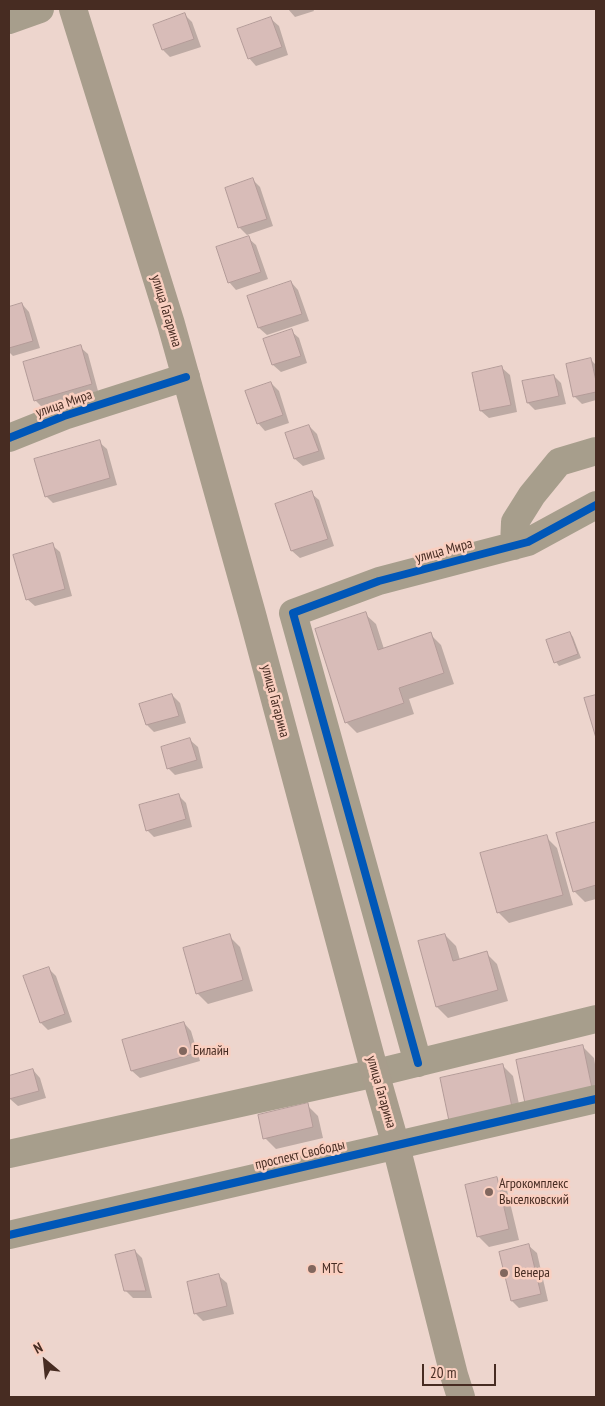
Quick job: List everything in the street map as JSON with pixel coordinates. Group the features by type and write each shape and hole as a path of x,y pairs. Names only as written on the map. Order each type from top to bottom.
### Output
{"main road":[{"name":"улица Гагарина","path":"73,9 186,377 396,1146 461,1397"}],"street":[{"path":"9,20 40,9"},
{"name":"улица Мира","path":"9,438 64,416 186,377"},
{"path":"514,546 515,522 532,495 559,462 596,451"},
{"name":"улица Мира","path":"418,1063 293,612 379,581 528,542 596,505"},
{"path":"9,1154 376,1073 596,1019"},
{"name":"проспект Свободы","path":"9,1235 596,1099"}],"building":[{"path":"185,13 194,39 162,50 153,25"},
{"path":"271,17 282,47 248,59 237,29"},
{"path":"253,178 267,219 238,228 225,188"},
{"path":"249,236 261,272 228,283 216,247"},
{"path":"291,281 302,314 258,328 247,296"},
{"path":"22,303 33,341 9,348 9,307"},
{"path":"292,329 301,356 272,365 263,339"},
{"path":"81,345 92,384 34,401 23,362"},
{"path":"591,358 596,381 596,392 573,397 566,364"},
{"path":"502,366 511,405 480,411 472,373"},
{"path":"554,375 559,396 527,403 522,381"},
{"path":"271,382 283,415 257,424 245,391"},
{"path":"309,425 319,451 294,459 285,433"},
{"path":"100,440 110,478 45,497 34,459"},
{"path":"312,491 328,539 291,551 275,504"},
{"path":"53,543 65,589 26,600 13,555"},
{"path":"366,612 378,650 431,632 444,673 399,688 404,703 345,723 315,629"},
{"path":"570,632 578,654 554,663 546,640"},
{"path":"172,694 179,716 146,725 139,704"},
{"path":"596,695 596,738 584,698"},
{"path":"190,738 197,760 167,769 161,747"},
{"path":"179,794 186,819 146,831 139,805"},
{"path":"596,822 596,885 573,892 556,833"},
{"path":"547,835 563,895 497,913 480,853"},
{"path":"230,934 243,980 196,994 183,948"},
{"path":"445,934 453,961 487,951 498,990 436,1007 418,941"},
{"path":"49,967 65,1014 40,1023 23,976"},
{"path":"184,1022 193,1054 131,1071 122,1040"},
{"path":"583,1045 593,1093 526,1108 516,1060"},
{"path":"503,1064 512,1107 449,1121 440,1078"},
{"path":"33,1069 39,1091 9,1099 9,1076"},
{"path":"308,1103 313,1127 263,1139 258,1115"},
{"path":"497,1177 509,1229 477,1237 465,1185"},
{"path":"529,1244 541,1294 511,1301 499,1252"},
{"path":"135,1250 146,1291 124,1291 115,1255"},
{"path":"219,1274 227,1306 194,1314 187,1282"}],"cycle path":[{"path":"9,438 64,416 186,377"},
{"path":"418,1063 293,613 379,581 528,542 596,505"},
{"path":"9,1235 596,1099"}],"place":[{"name":"Билайн","path":"183,1051"},
{"name":"Агрокомплекс Выселковский","path":"489,1192"},
{"name":"МТС","path":"312,1269"},
{"name":"Венера","path":"504,1273"}]}
